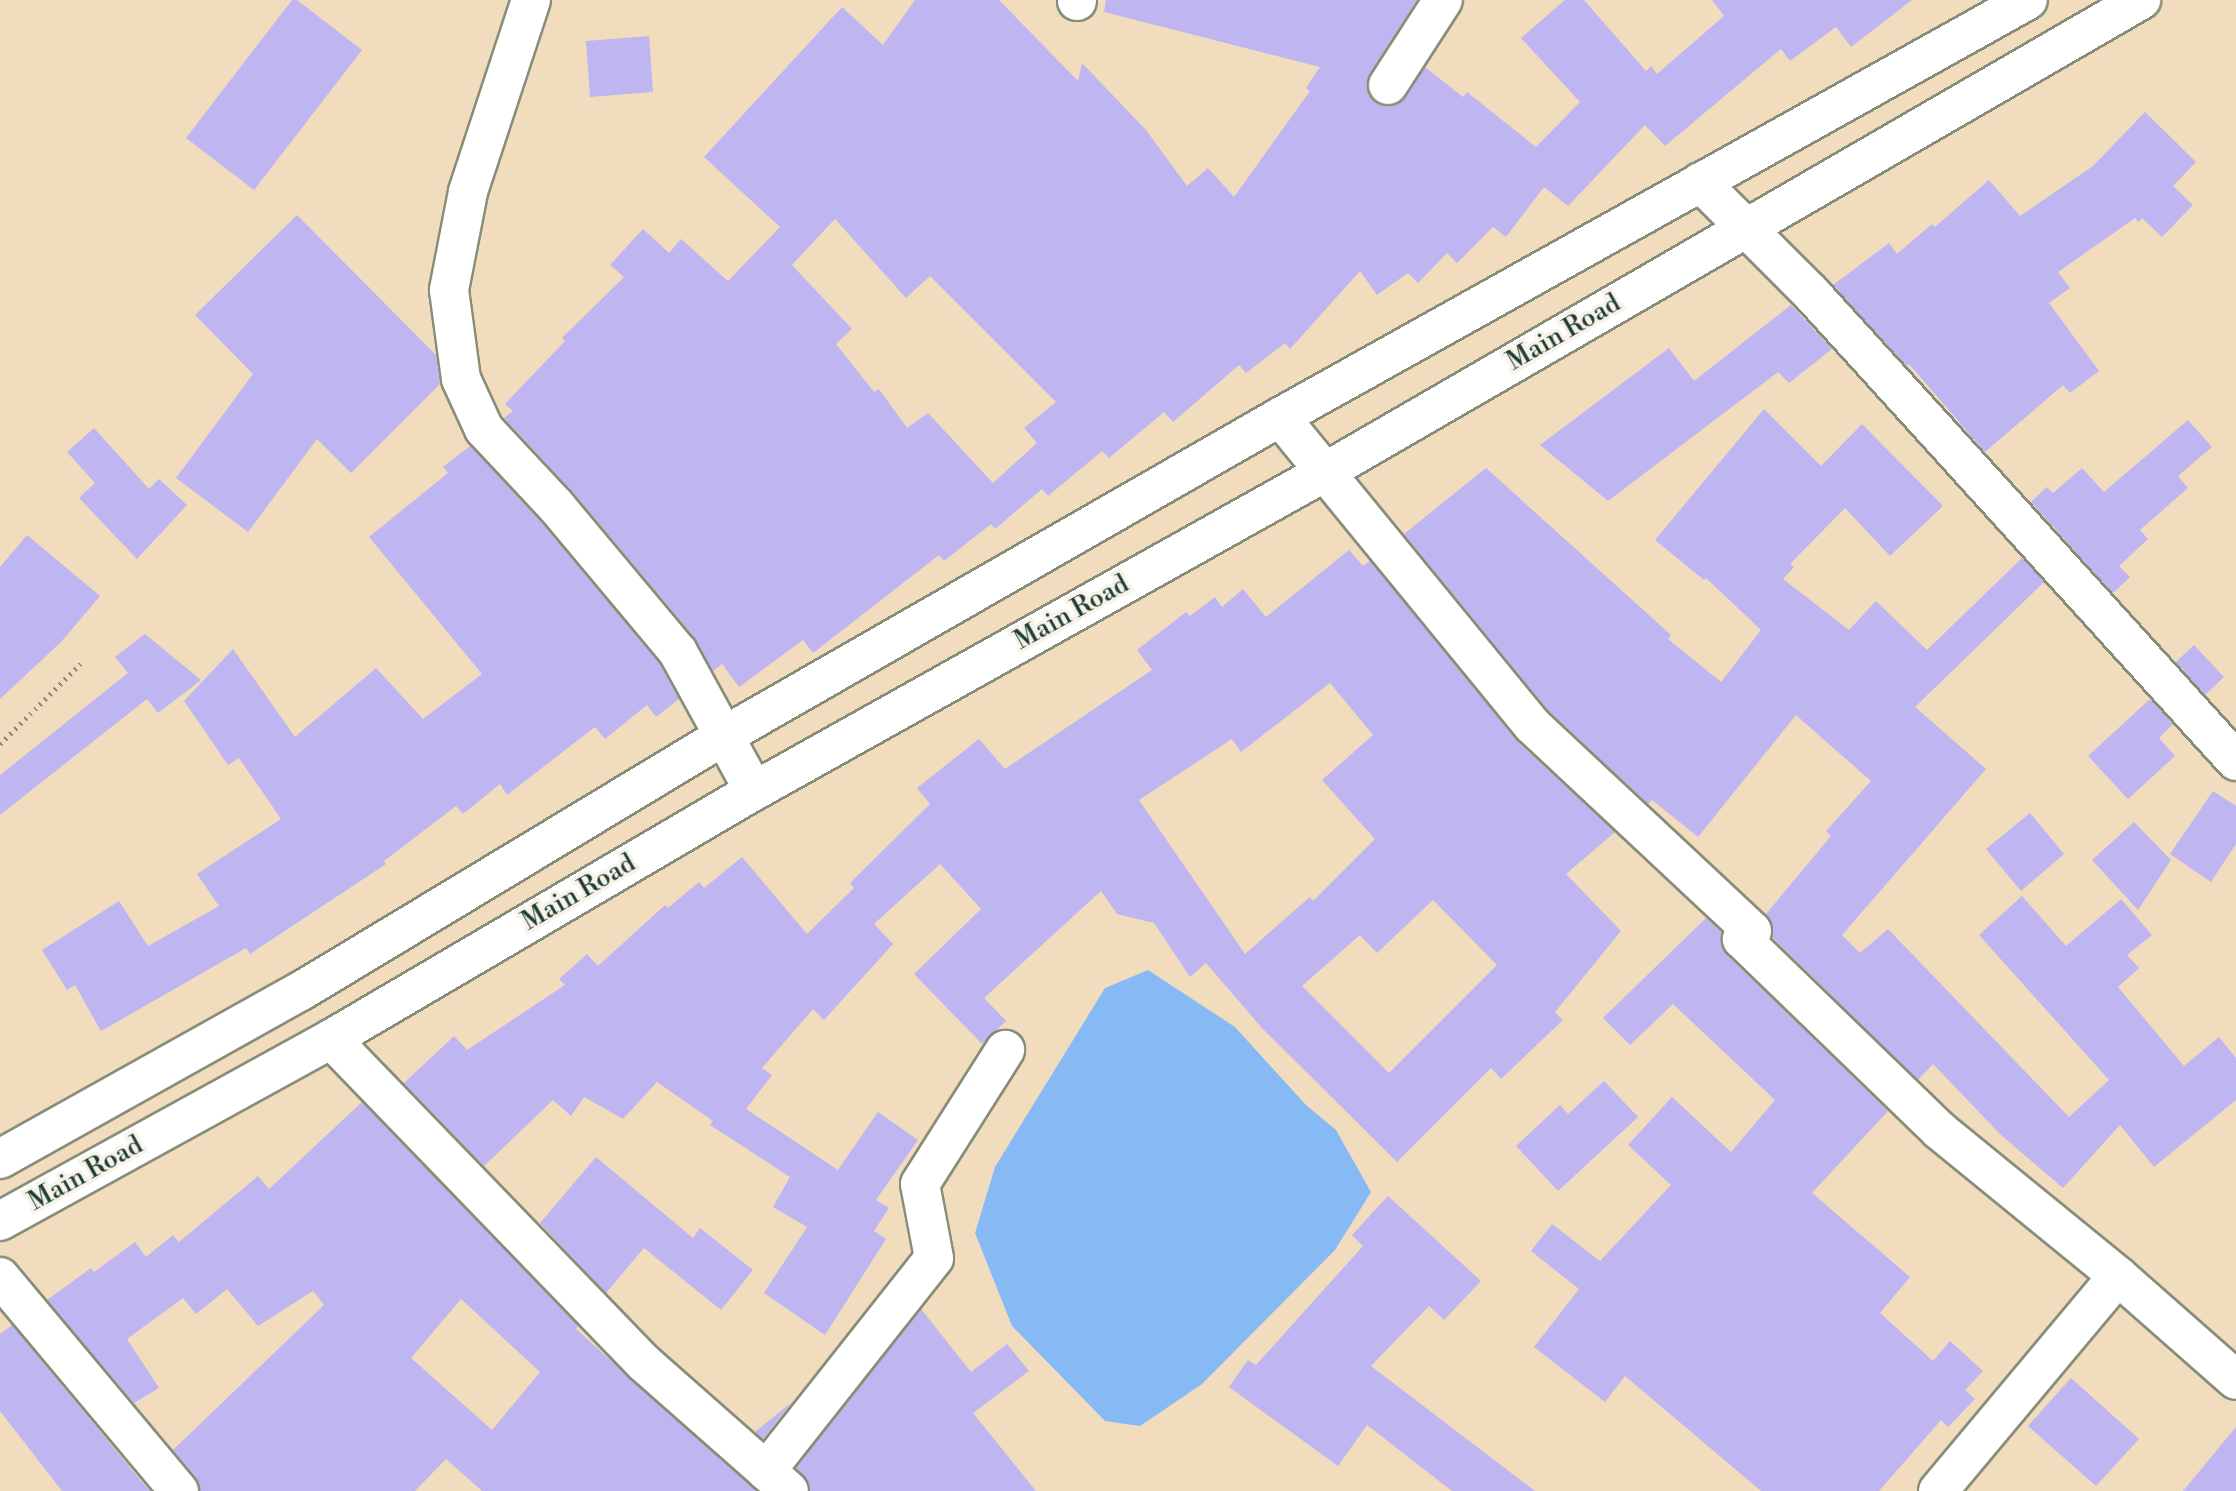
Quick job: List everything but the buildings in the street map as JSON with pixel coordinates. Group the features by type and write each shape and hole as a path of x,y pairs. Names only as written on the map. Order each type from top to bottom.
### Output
{"street":[{"path":"531,0 468,192 449,290 461,379 484,429 556,506 678,652 722,737 754,791"},
{"path":"1388,85 1443,0"},
{"path":"0,1159 301,991 722,737 1280,417 2028,0"},
{"name":"Main Road","path":"0,1222 331,1039 754,791 1325,472 2141,0"},
{"path":"1700,182 1811,293 2236,761"},
{"path":"1280,417 1532,725 1752,930 1742,939 1939,1130 2118,1276 2236,1380"},
{"path":"331,1039 644,1363 777,1481 934,1258 920,1184 1005,1049"},
{"path":"1938,1491 2118,1276"},
{"path":"0,1277 179,1491"}],"path":[{"path":"0,744 83,661"}],"water":[{"path":"1148,970 1235,1027 1306,1105 1336,1130 1371,1192 1335,1250 1202,1384 1140,1426 1105,1421 1012,1326 975,1233 995,1167 1105,988"}]}
